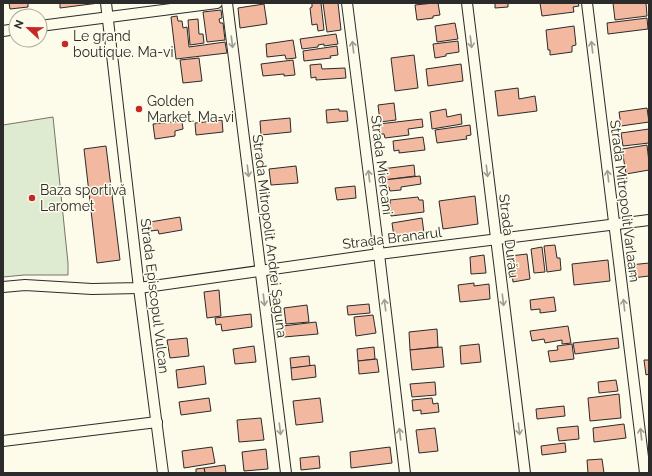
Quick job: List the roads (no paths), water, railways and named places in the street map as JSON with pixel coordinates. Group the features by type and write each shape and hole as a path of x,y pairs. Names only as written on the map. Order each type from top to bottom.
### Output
{"street":[{"name":"Strada Episcopul Vulcan","path":"106,3 163,473"},
{"path":"48,25 217,3"},
{"name":"Strada Mitropolit Andrei Șaguna","path":"227,3 286,473"},
{"name":"Strada Miercani","path":"348,3 405,473"},
{"name":"Strada Durău","path":"467,3 525,473"},
{"name":"Strada Mitropolit Varlaam","path":"587,3 645,473"},
{"name":"Strada Branarul","path":"3,287 25,285 86,288 140,288 379,254 649,220"},
{"path":"3,441 157,422"}],"place":[{"name":"Le grand boutique. Ma-vi","path":"65,44"},
{"name":"Golden Market. Ma-vi","path":"139,109"},
{"name":"Baza sportivă Laromet","path":"32,198"}]}
